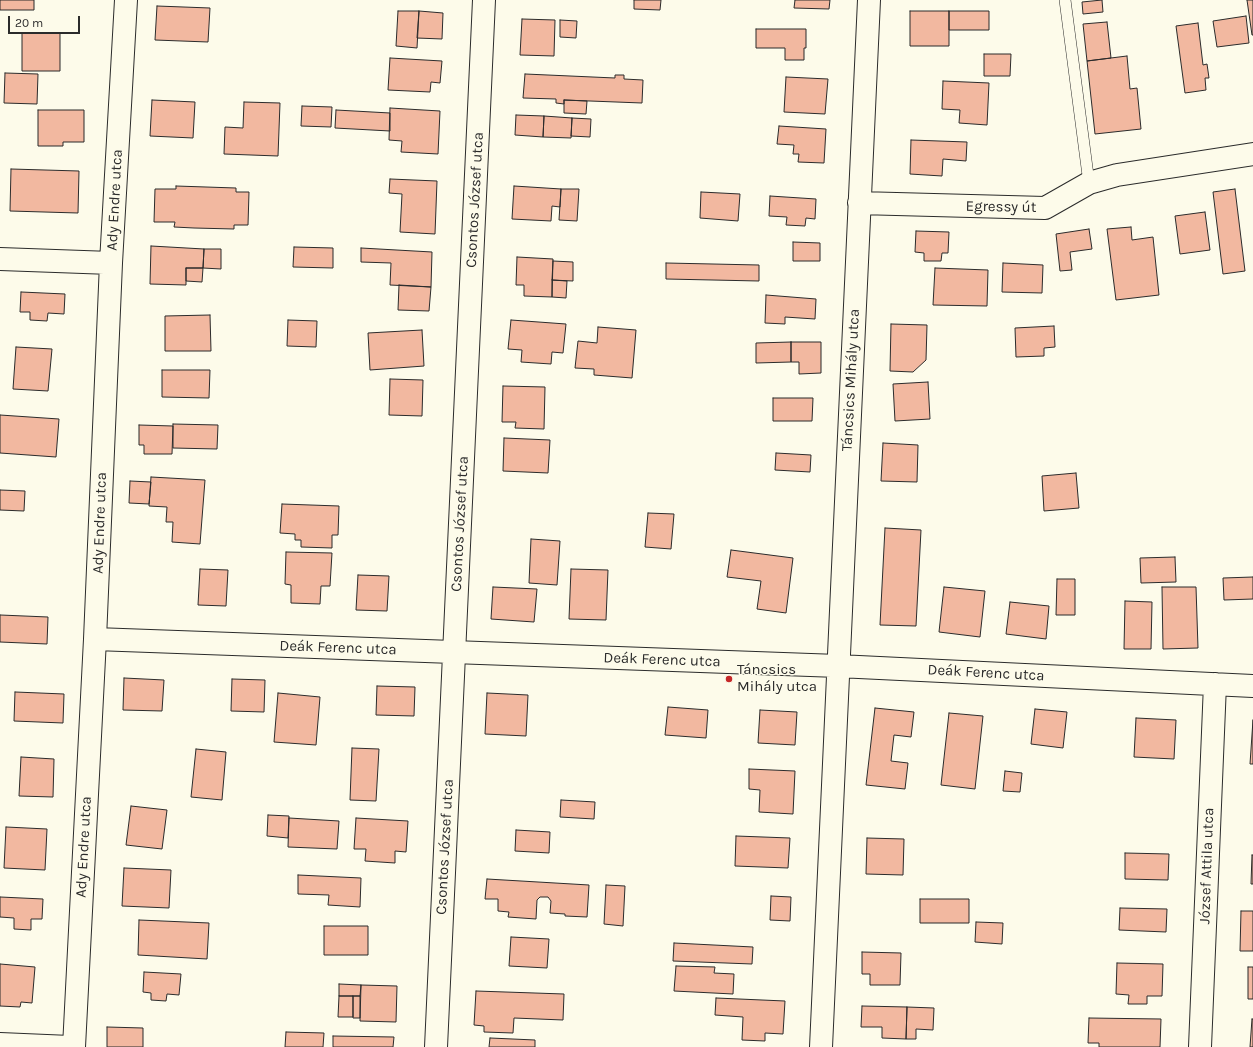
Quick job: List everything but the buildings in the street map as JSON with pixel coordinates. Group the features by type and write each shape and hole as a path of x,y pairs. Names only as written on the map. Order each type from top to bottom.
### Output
{"street":[{"name":"Ady Endre utca","path":"74,1047 95,639 111,263 126,0"},
{"name":"Csontos József utca","path":"436,1047 484,0"},
{"name":"Táncsics Mihály utca","path":"821,1047 869,0"},
{"name":"Egressy út","path":"859,204 1045,208 1089,183 1117,175 1253,154"},
{"path":"0,259 111,263"},
{"name":"Deák Ferenc utca","path":"95,639 838,666 1253,686"},
{"name":"József Attila utca","path":"1200,1047 1215,684"},
{"path":"0,1044 70,1047"}],"lane":[{"path":"1065,0 1089,183"}],"place":[{"name":"Táncsics Mihály utca","path":"729,679"}]}
